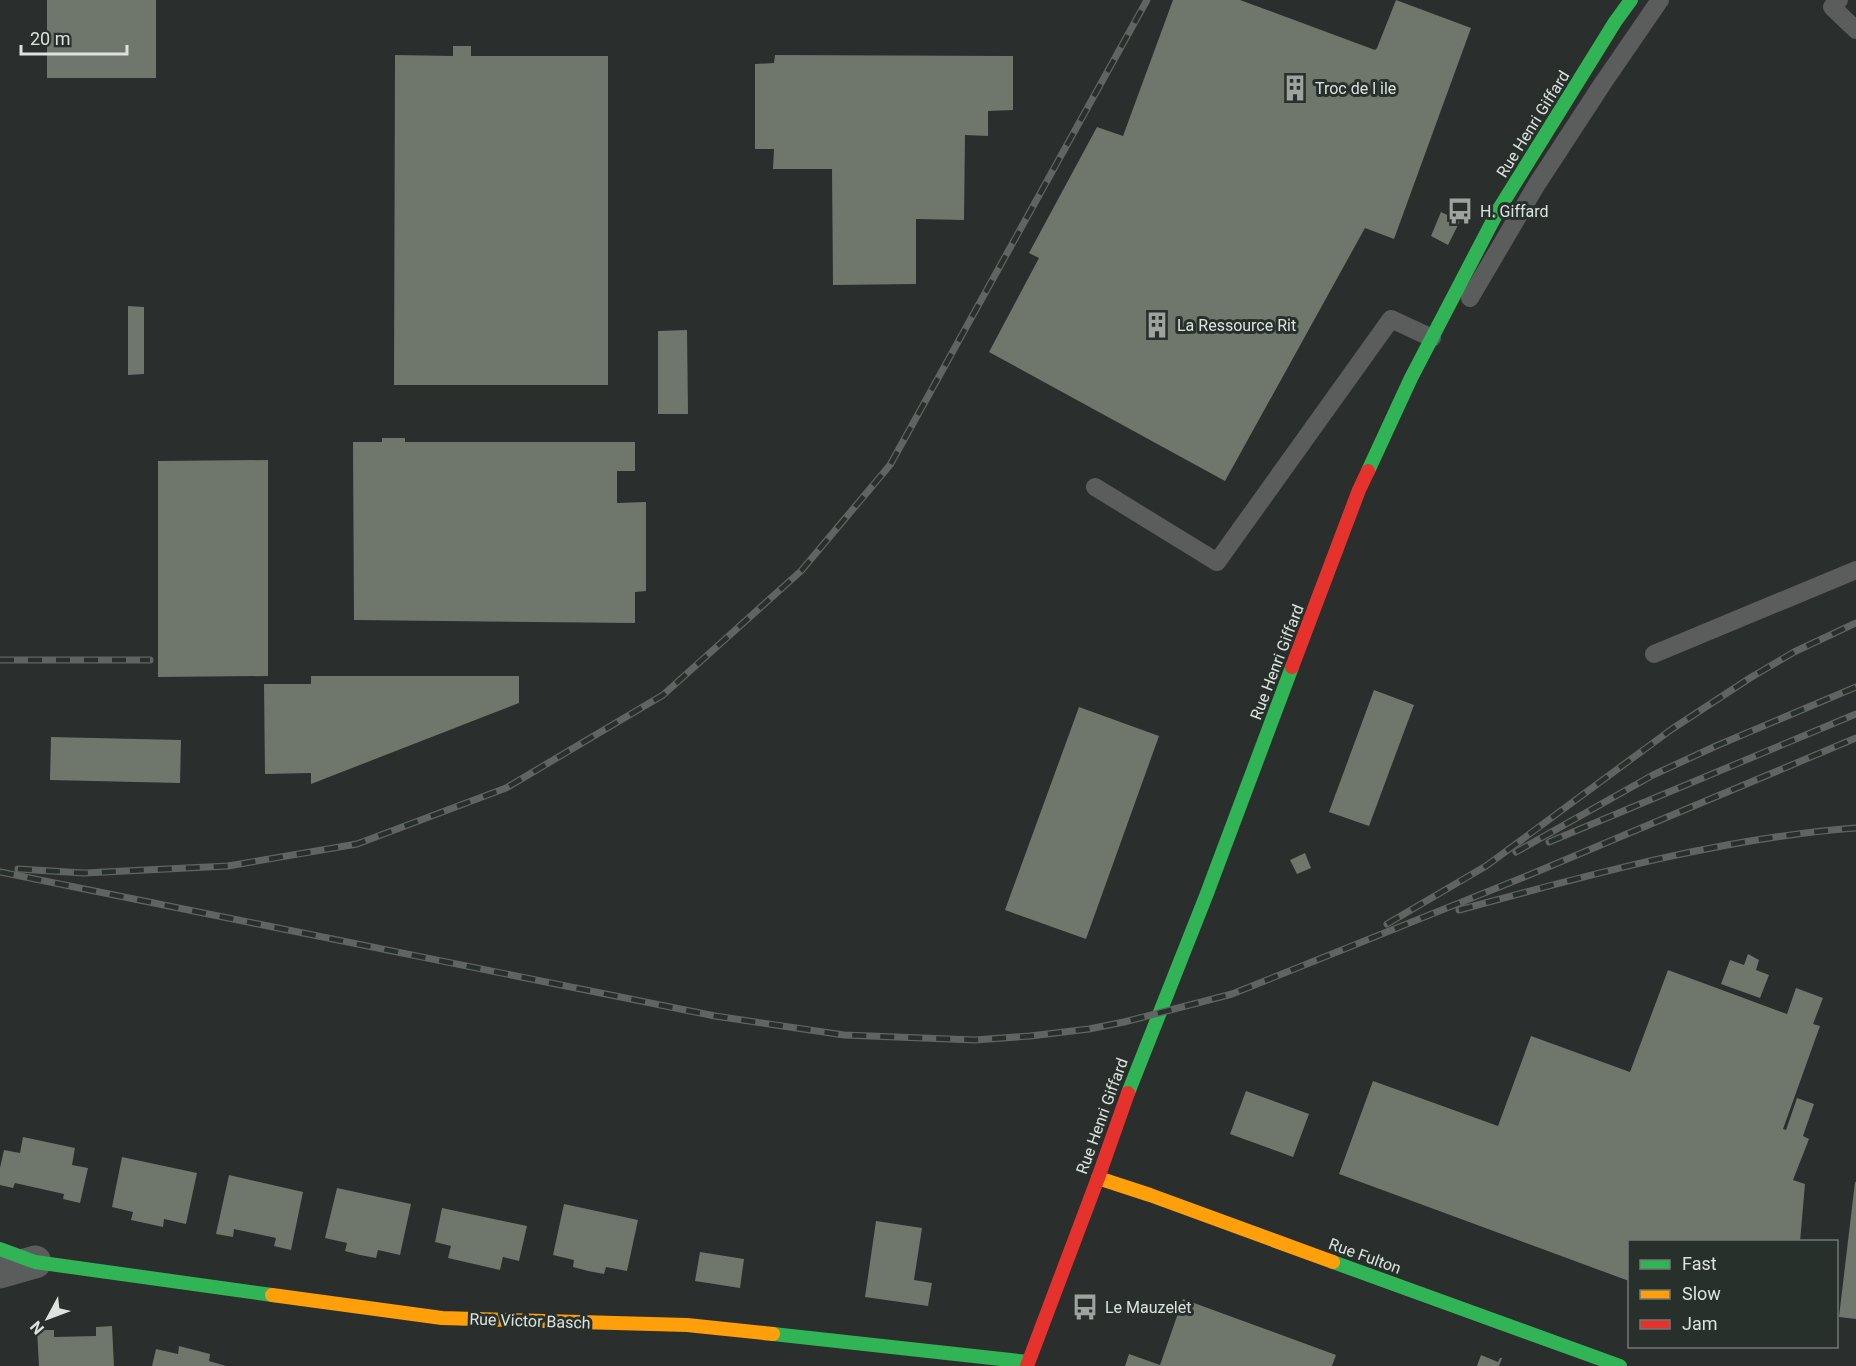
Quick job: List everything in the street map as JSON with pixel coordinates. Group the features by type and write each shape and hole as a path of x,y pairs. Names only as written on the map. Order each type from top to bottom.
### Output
{"street":[{"path":"1610,0 1615,22"},
{"name":"Rue Henri Giffard","path":"1027,1364 1098,1178 1135,1072 1184,952 1359,490 1411,378 1499,209 1631,0"},
{"name":"Rue Fulton","path":"1098,1178 1620,1366"},
{"name":"Rue Victor Basch","path":"0,1249 35,1262 442,1318 687,1325 1027,1364"},
{"name":"Rue Victor Basch","path":"0,1272 35,1262"}],"lane":[{"path":"1411,378 1425,370 1438,353 1537,184 1660,0"},
{"path":"1839,0 1832,8 1856,30"},
{"path":"1095,487 1217,562 1391,319 1432,338"},
{"path":"1654,654 1856,570"}],"building":[{"path":"47,0 156,0 156,78 47,78"},
{"path":"1173,0 1240,0 1375,50 1396,0 1471,28 1394,239 1365,228 1225,481 989,352 1039,258 1029,253 1097,127 1123,136"},
{"path":"453,46 471,46 471,56 608,56 608,385 394,385 395,55 453,56"},
{"path":"775,55 1013,56 1013,110 988,111 988,136 965,135 964,220 916,219 916,284 833,285 832,169 773,169 774,149 755,149 755,64 774,63"},
{"path":"1441,212 1460,221 1448,245 1431,236"},
{"path":"128,306 144,307 144,374 128,375"},
{"path":"687,330 688,414 658,414 658,331"},
{"path":"382,438 405,438 405,442 635,442 635,471 617,471 617,503 646,502 646,591 635,592 635,623 354,620 353,442 382,442"},
{"path":"268,460 268,676 158,677 158,461"},
{"path":"311,676 519,676 519,703 311,784 311,773 265,774 264,684 311,684"},
{"path":"1374,690 1414,705 1369,826 1329,812"},
{"path":"1079,707 1159,736 1086,939 1005,910"},
{"path":"51,737 181,740 180,783 50,780"},
{"path":"1305,853 1311,868 1297,874 1290,860"},
{"path":"1748,954 1759,960 1756,970 1769,975 1760,998 1721,984 1730,960 1744,965"},
{"path":"1668,970 1787,1014 1796,988 1823,998 1813,1024 1820,1026 1783,1129 1786,1130 1797,1098 1814,1104 1803,1136 1809,1139 1793,1180 1805,1184 1800,1240 1628,1240 1628,1281 1339,1174 1373,1081 1498,1126 1531,1036 1630,1072"},
{"path":"1246,1091 1309,1114 1293,1157 1230,1134"},
{"path":"23,1137 75,1148 72,1165 88,1168 80,1203 63,1199 64,1194 15,1183 13,1188 0,1185 0,1168 4,1150 20,1153"},
{"path":"122,1157 197,1173 186,1224 164,1219 163,1227 131,1220 133,1212 112,1207"},
{"path":"229,1175 303,1192 291,1250 274,1246 276,1238 234,1229 233,1237 216,1234"},
{"path":"1856,1182 1856,1319 1839,1317"},
{"path":"337,1188 411,1204 400,1255 378,1250 376,1258 360,1255 345,1251 347,1243 325,1238"},
{"path":"564,1204 638,1220 627,1271 606,1267 604,1274 588,1271 573,1267 574,1260 553,1255"},
{"path":"442,1208 527,1226 519,1261 503,1257 500,1270 448,1258 451,1246 435,1242"},
{"path":"876,1221 922,1228 914,1280 932,1283 928,1306 865,1297"},
{"path":"700,1252 744,1259 740,1288 695,1281"},
{"path":"1183,1299 1336,1355 1332,1366 1125,1366 1129,1354 1160,1365"},
{"path":"112,1326 114,1366 39,1366 37,1330 54,1330 54,1337 96,1336 96,1327"},
{"path":"179,1346 210,1354 209,1361 226,1366 152,1366 156,1349 178,1354"},
{"path":"1481,1355 1498,1362 1502,1358 1499,1366 1477,1366"}],"railway":[{"path":"18,869 84,873 228,866 357,844 506,788 663,695 801,571 890,465 1147,0"},
{"path":"1387,924 1486,866 1672,729 1750,678 1794,652 1856,623"},
{"path":"0,660 150,660"},
{"path":"1516,852 1653,775 1856,687"},
{"path":"1549,842 1856,714"},
{"path":"0,872 715,1016 844,1035 975,1040 1089,1029 1232,994 1529,875 1856,738"},
{"path":"1459,910 1606,871 1705,849 1755,840 1856,828"}],"traffic: fast":[{"path":"1368,471 1411,378 1499,209 1631,0"},
{"path":"1128,1093 1206,896 1292,667"},
{"path":"0,1249 35,1262 272,1295"},
{"path":"1333,1262 1620,1366"},
{"path":"773,1334 1028,1362"}],"traffic: slow":[{"path":"1098,1178 1333,1262"},
{"path":"272,1295 442,1318 687,1325 773,1334"}],"traffic: jam":[{"path":"1292,667 1368,471"},
{"path":"1027,1366 1128,1093"}],"place":[{"name":"Troc de l ile","path":"1295,88"},
{"name":"H. Giffard","path":"1460,211"},
{"name":"La Ressource Rit","path":"1157,325"},
{"name":"Le Mauzelet","path":"1085,1307"}]}
